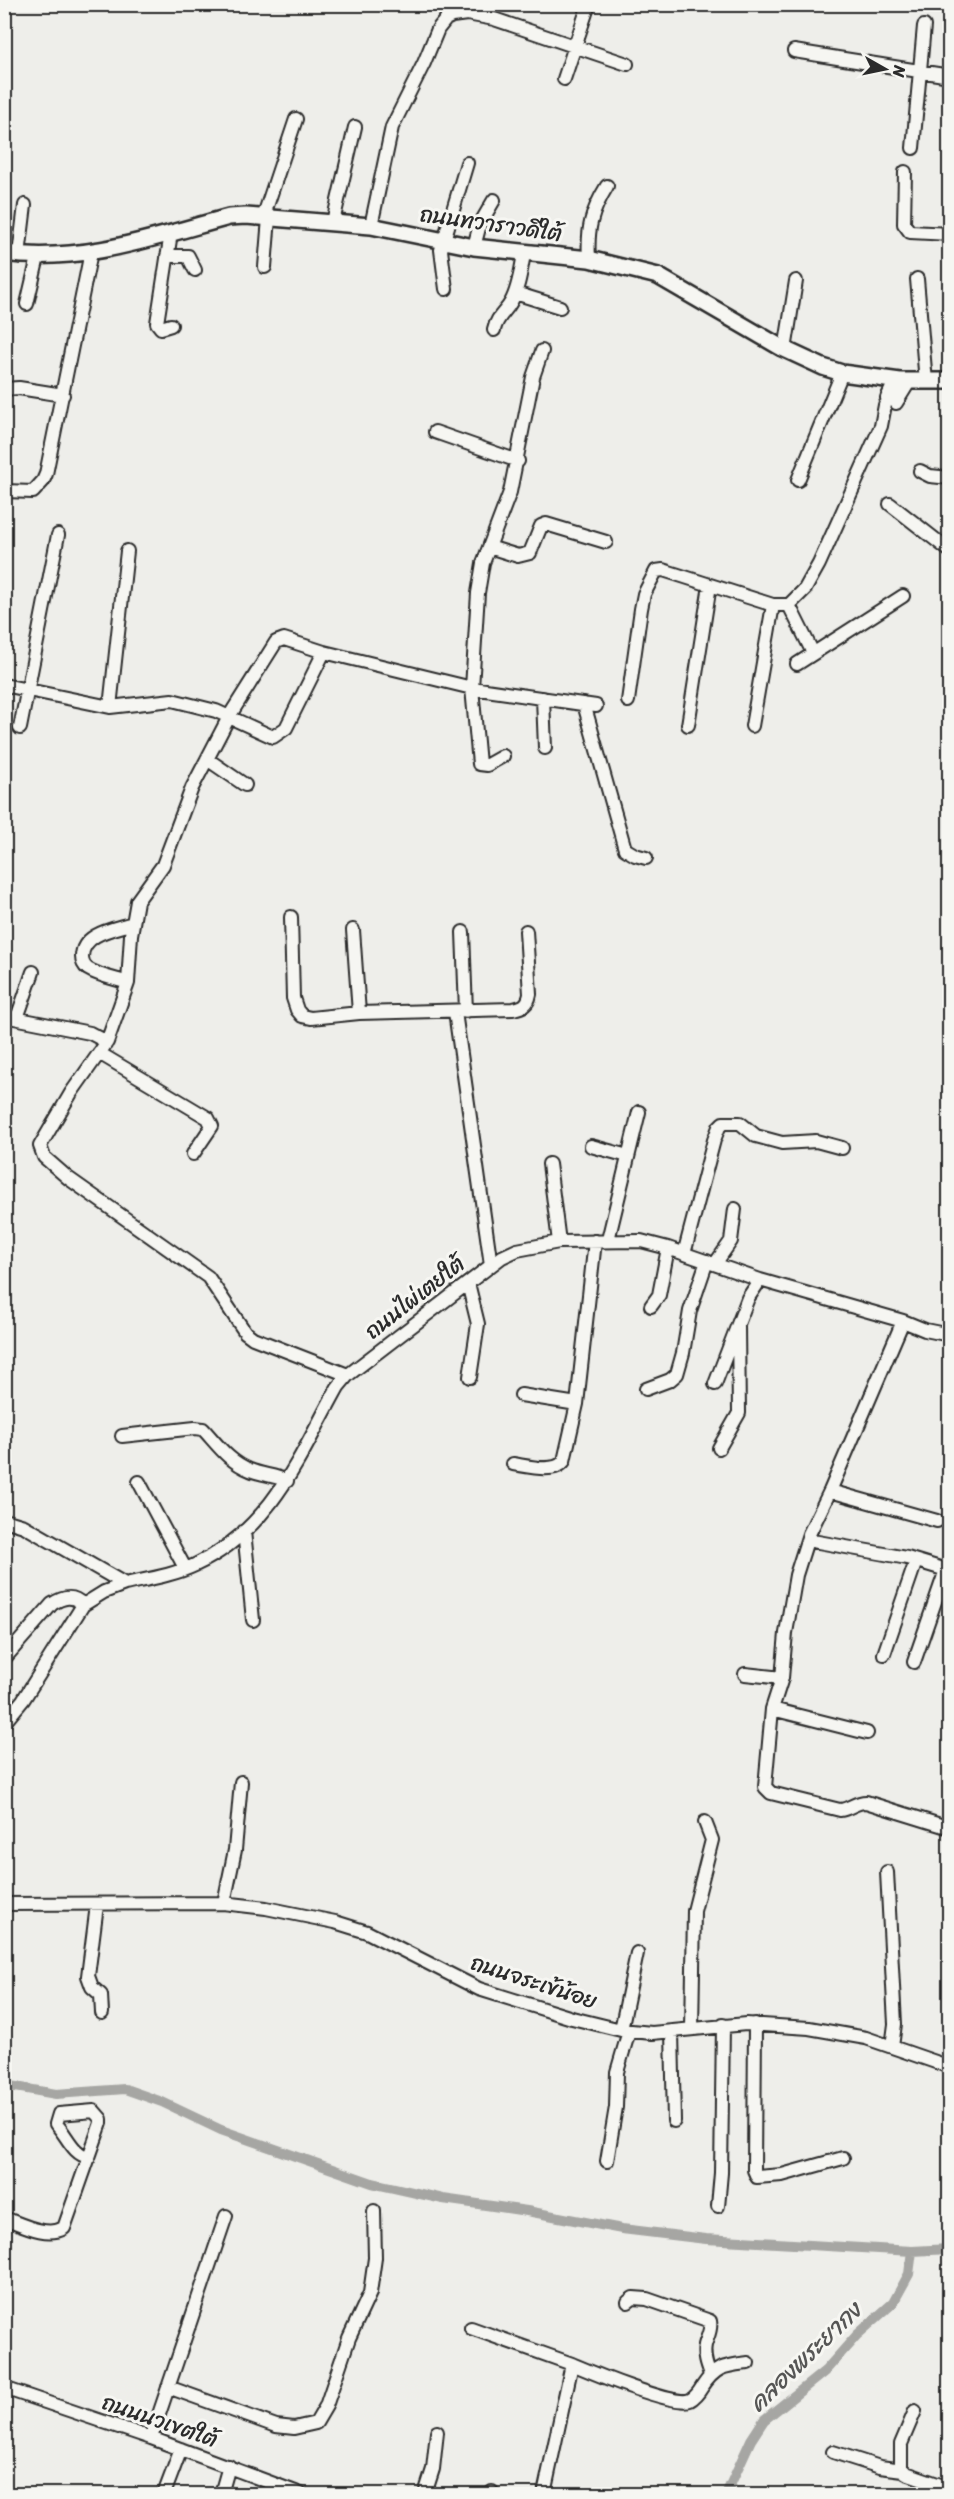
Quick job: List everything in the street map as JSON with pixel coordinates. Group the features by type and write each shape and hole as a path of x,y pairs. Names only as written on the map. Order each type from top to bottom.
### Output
{"street":[{"path":"564,79 589,4"},
{"path":"371,226 392,127 438,29 452,16 467,14 494,19 627,64"},
{"path":"913,148 924,26"},
{"path":"794,51 950,76"},
{"path":"265,267 266,218 296,119"},
{"path":"333,222 355,127"},
{"path":"446,290 441,256 443,240 467,163"},
{"path":"905,172 904,224 906,230 950,234"},
{"path":"589,259 590,222 594,206 607,186"},
{"path":"474,247 480,224 494,200"},
{"path":"12,254 25,205"},
{"name":"ถนนทวาราวดีใต้","path":"12,254 38,256 91,252 229,217 371,226 474,247 589,259 658,276 808,362 842,373 902,381 950,381"},
{"path":"171,233 157,323 161,328 171,325"},
{"path":"5,491 33,492 43,482 63,395 91,252"},
{"path":"494,330 498,316 511,303 515,293 524,254"},
{"path":"27,304 38,256"},
{"path":"167,256 188,256 195,270"},
{"path":"917,279 926,382"},
{"path":"785,350 796,281"},
{"path":"515,293 560,307"},
{"path":"503,756 487,765 479,764 472,688 478,593 483,563 510,492 533,377 542,351"},
{"path":"798,480 842,373"},
{"path":"628,700 641,609 656,571 663,570 773,605 789,604 805,589 819,564 902,381"},
{"path":"4,389 19,388 63,395"},
{"path":"435,432 518,460"},
{"path":"920,471 930,476 950,478"},
{"path":"890,504 950,551"},
{"path":"489,548 518,556 530,553 541,526 546,525 606,542"},
{"path":"21,728 58,535"},
{"path":"110,707 127,551"},
{"path":"688,725 710,585"},
{"path":"797,664 903,596"},
{"path":"789,604 813,653"},
{"path":"752,726 773,605"},
{"path":"348,1375 253,1338 244,1332 208,1277 68,1178 44,1157 40,1146 51,1125 103,1047 128,983 137,901 163,865 188,799 230,716 276,642 284,639 324,652 472,688 590,705 625,849 646,858"},
{"path":"4,685 110,707 172,700 207,707 230,716 265,735 278,735 286,728 324,652"},
{"path":"543,698 545,747"},
{"path":"207,759 245,785"},
{"path":"291,917 294,998 297,1010 302,1016 311,1018 359,1013 513,1009 524,1006 529,1001 526,931"},
{"path":"128,983 87,969 83,963 82,951 85,944 96,935 133,923"},
{"path":"353,930 359,1013"},
{"path":"463,932 461,1011 491,1264"},
{"path":"17,1018 33,972"},
{"path":"4,1016 90,1033 103,1047 212,1121 212,1126 193,1154"},
{"path":"608,1240 639,1112"},
{"path":"684,1254 714,1140 723,1123 740,1123 756,1136 782,1143 816,1141 842,1148"},
{"path":"591,1146 628,1156"},
{"path":"549,1164 559,1242"},
{"path":"646,1389 670,1380 677,1374 690,1311 711,1262 727,1251 731,1241 735,1209"},
{"path":"513,1464 544,1468 561,1466 577,1404 595,1241"},
{"name":"ถนนไผ่เตยใต้","path":"83,1605 104,1592 125,1584 195,1565 244,1531 287,1481 338,1387 348,1375 491,1264 517,1250 559,1242 641,1241 711,1262 760,1280 903,1321 925,1330 950,1335"},
{"path":"651,1306 659,1295 668,1248"},
{"path":"716,1384 752,1288 760,1280"},
{"path":"468,1282 478,1324 470,1377"},
{"path":"903,1321 807,1540 796,1575 782,1678 772,1709 765,1786 766,1791 840,1810 846,1810 856,1802 866,1802 950,1828"},
{"path":"719,1448 739,1413 738,1326"},
{"path":"521,1395 577,1404"},
{"path":"122,1436 202,1429 217,1447 240,1466 252,1472 276,1475 287,1481"},
{"path":"139,1482 185,1568"},
{"path":"830,1491 937,1521"},
{"path":"4,1520 24,1526 125,1584"},
{"path":"244,1531 253,1620"},
{"path":"807,1540 916,1560 948,1571 914,1662"},
{"path":"884,1654 916,1560"},
{"path":"4,1659 52,1604 62,1598 71,1597 78,1599 83,1605 23,1700 4,1723"},
{"path":"745,1674 782,1678"},
{"path":"772,1709 867,1733"},
{"path":"224,1903 235,1850 241,1782"},
{"path":"692,2029 694,1911 712,1840 705,1822"},
{"path":"887,1872 895,2024 892,2047"},
{"name":"ถนนจระเข้น้อย","path":"4,1904 224,1903 310,1917 367,1932 479,1989 572,2018 625,2030 672,2031 755,2024 846,2033 950,2067"},
{"path":"97,1905 88,1976 92,1987 101,1995 102,2013"},
{"path":"607,2161 616,2107 617,2072 637,1953"},
{"path":"755,2024 754,2170 757,2177 782,2175 843,2158"},
{"path":"718,2206 723,2025"},
{"path":"672,2031 674,2121"},
{"path":"4,2218 42,2230 61,2230 89,2157"},
{"path":"168,2387 276,2426 294,2428 316,2423 326,2406 349,2338 370,2294 375,2258 374,2211"},
{"path":"151,2438 226,2216"},
{"path":"628,2302 633,2298 647,2299 710,2321 711,2326 704,2357 710,2375"},
{"path":"471,2328 678,2402 687,2401 696,2396 710,2375 726,2366 748,2363"},
{"path":"546,2494 545,2489 572,2364"},
{"name":"ถนนนวเขตใต้","path":"4,2388 182,2449 301,2494"},
{"path":"903,2470 900,2459 901,2444 915,2411"},
{"path":"425,2494 434,2469 437,2432"},
{"path":"164,2494 182,2449"},
{"path":"833,2452 880,2468 903,2470 949,2488 946,2494"},
{"path":"221,2494 229,2466"}],"waterway":[{"path":"4,2085 56,2094 125,2089 162,2102 221,2130 372,2183 443,2199 527,2211 622,2229 706,2239 912,2251 950,2249"},
{"name":"คลองพระยากง","path":"726,2494 751,2440 764,2420 825,2371 857,2335 893,2303 909,2274 912,2251"}]}
